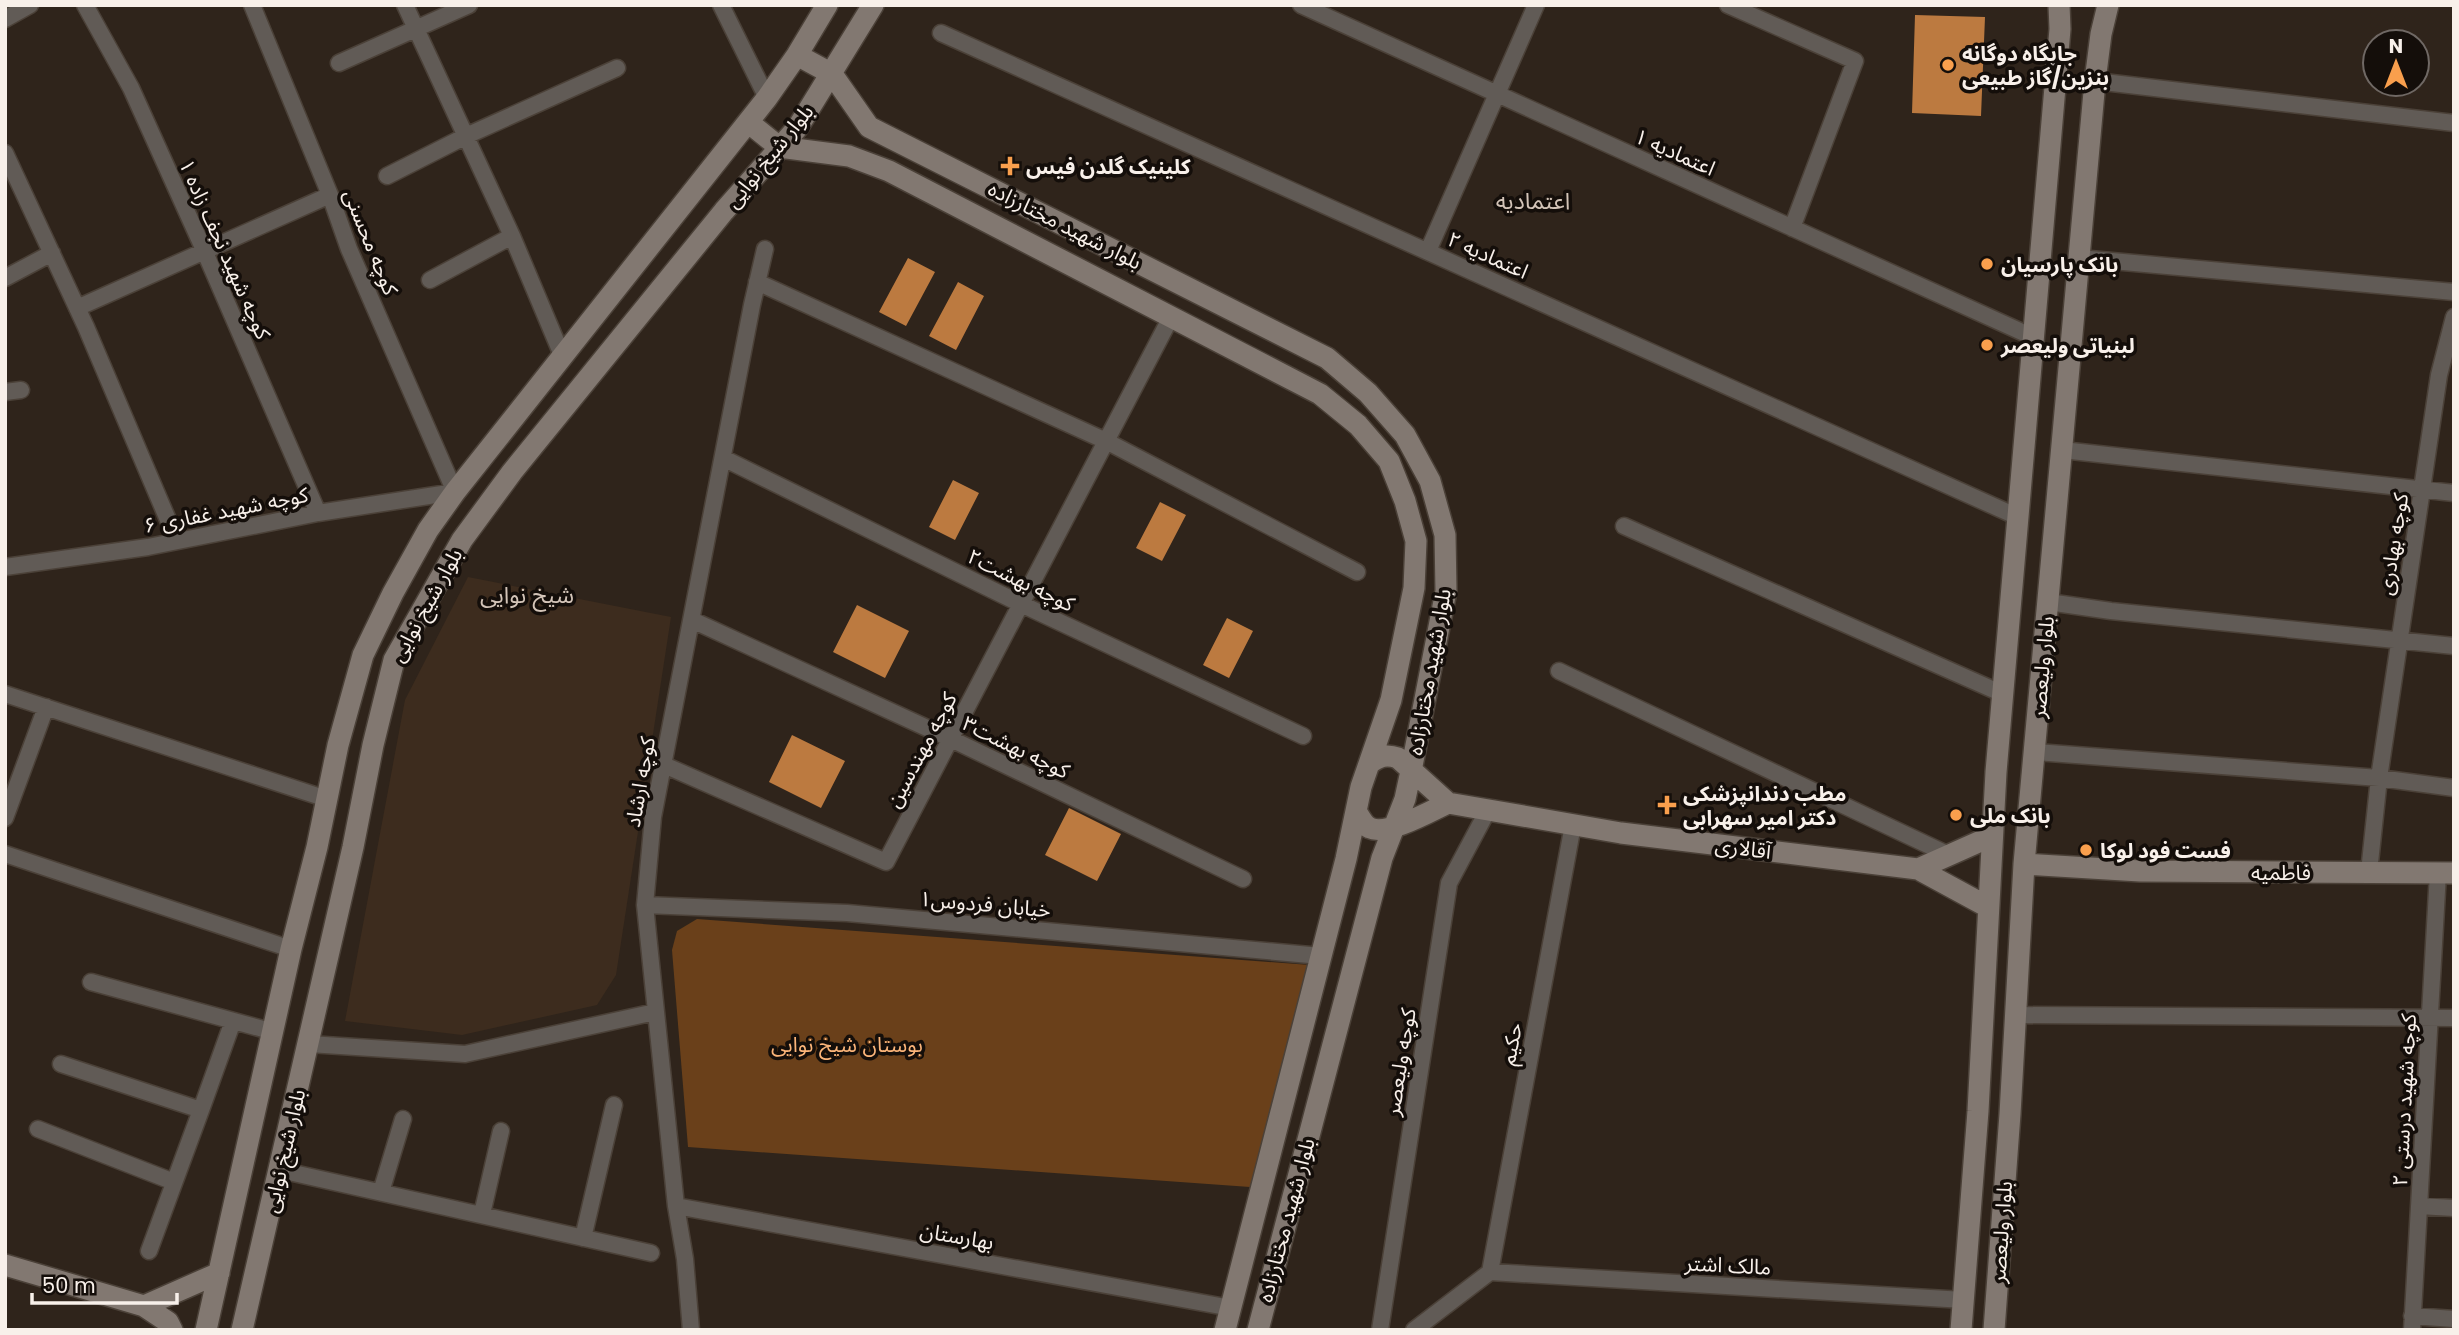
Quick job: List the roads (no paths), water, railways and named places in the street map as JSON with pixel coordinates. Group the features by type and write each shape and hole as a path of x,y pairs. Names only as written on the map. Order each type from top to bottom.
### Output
{"main road":[{"name":"بلوار شیخ نوایی","path":"206,1330 338,745 363,655 428,530 455,492 767,98 827,5"},
{"name":"بلوار شیخ نوایی","path":"242,1330 394,660 462,540 512,472 724,211 798,127 873,5"},
{"name":"بلوار ولیعصر","path":"1961,1330 1978,1111 1992,836 2060,29 2059,5"},
{"name":"بلوار ولیعصر","path":"1994,1330 2024,864 2095,81 2108,5"},
{"name":"بلوار شهید مختارزاده","path":"797,55 832,74 870,127 1326,358 1368,393 1405,435 1430,481 1445,535 1446,591 1411,771 1405,799 1378,872 1258,1330"},
{"path":"748,122 779,147"},
{"name":"بلوار شهید مختارزاده","path":"779,147 849,156 889,171 1320,394 1358,425 1389,461 1405,501 1416,541 1414,588 1391,700 1356,811 1225,1330"},
{"path":"1356,811 1365,825 1372,830 1394,827 1448,803 1398,758 1389,755 1378,757 1369,764"},
{"name":"آقالاری","path":"1448,803 1621,833 1918,869"},
{"path":"1918,869 1992,836"},
{"name":"فاطمیه","path":"2024,864 2140,871 2446,873"},
{"path":"1918,869 1988,906"},
{"path":"1978,1111 2010,1114"},
{"path":"5,1265 144,1306 168,1322 172,1330"},
{"path":"144,1306 219,1273"}],"street":[{"path":"5,19 30,5"},
{"name":"کوچه شهید نجف زاده ۱","path":"85,5 131,88 318,513"},
{"name":"کوچه محسنی","path":"252,5 330,195 349,249 455,492"},
{"path":"405,5 512,236 562,355"},
{"path":"339,63 469,5"},
{"path":"720,5 767,98"},
{"name":"اعتمادیه ۱","path":"1301,5 2033,337"},
{"path":"1428,251 1536,5"},
{"path":"1728,5 1854,61 1792,228"},
{"name":"اعتمادیه ۲","path":"941,33 2018,517"},
{"path":"387,176 466,136 617,68"},
{"path":"2095,81 2454,123"},
{"path":"5,153 77,308 177,541"},
{"path":"77,308 330,195"},
{"path":"430,280 512,236"},
{"name":"کوچه ارشاد","path":"691,1330 645,905 653,817 765,249"},
{"path":"5,278 52,253"},
{"path":"2079,258 2454,292"},
{"path":"757,282 1107,441 1357,572"},
{"name":"کوچه مهندسین","path":"664,765 886,862 1171,317"},
{"name":"کوچه بهادری","path":"2369,872 2379,778 2439,375 2454,317"},
{"path":"2063,450 2454,493"},
{"name":"کوچه بهشت۲","path":"723,458 1021,604 1303,736"},
{"name":"کوچه شهید غفاری ۶","path":"5,567 177,541 318,513 455,492"},
{"path":"1624,526 2003,694"},
{"path":"2048,602 2111,611 2454,646"},
{"name":"کوچه بهشت۳","path":"692,620 951,739 1243,879"},
{"path":"1559,671 1949,855"},
{"path":"5,694 327,799"},
{"path":"5,818 46,707"},
{"path":"2036,752 2379,778 2454,788"},
{"name":"کوچه ولیعصر","path":"1380,1330 1448,883 1488,810"},
{"name":"حکیم","path":"1490,1272 1573,825"},
{"path":"5,854 291,949"},
{"name":"کوچه شهید درستی ۲","path":"2412,1323 2430,1017 2446,873"},
{"name":"خیابان فردوس۱","path":"645,905 847,913 1321,956"},
{"path":"91,982 274,1032"},
{"path":"309,1044 465,1054 655,1012"},
{"path":"2014,1015 2454,1018"},
{"path":"149,1251 233,1021"},
{"path":"61,1064 201,1110"},
{"path":"583,1238 614,1105"},
{"path":"381,1192 403,1119"},
{"path":"38,1129 174,1182"},
{"path":"482,1214 501,1131"},
{"path":"280,1170 651,1253"},
{"name":"بهارستان","path":"677,1206 1231,1308"},
{"path":"2419,1206 2454,1208"},
{"path":"1414,1330 1490,1272"},
{"name":"مالک اشتر","path":"1490,1272 1964,1300"},
{"path":"2412,1323 2454,1319"}],"place":[{"name":"جایگاه دوگانه بنزین/گاز طبیعی","path":"1948,65"},
{"name":"کلینیک گلدن فیس","path":"1010,166"},
{"name":"بانک پارسیان","path":"1987,264"},
{"name":"لبنیاتی ولیعصر","path":"1987,345"},
{"name":"مطب دندانپزشکی دکتر امیر سهرابی","path":"1667,805"},
{"name":"بانک ملی","path":"1956,815"},
{"name":"فست فود لوکا","path":"2086,850"}],"district":[{"name":"اعتمادیه","path":"1533,201"},
{"name":"شیخ نوایی","path":"527,595"}],"park label":[{"name":"بوستان شیخ نوایی","path":"847,1044"}]}
